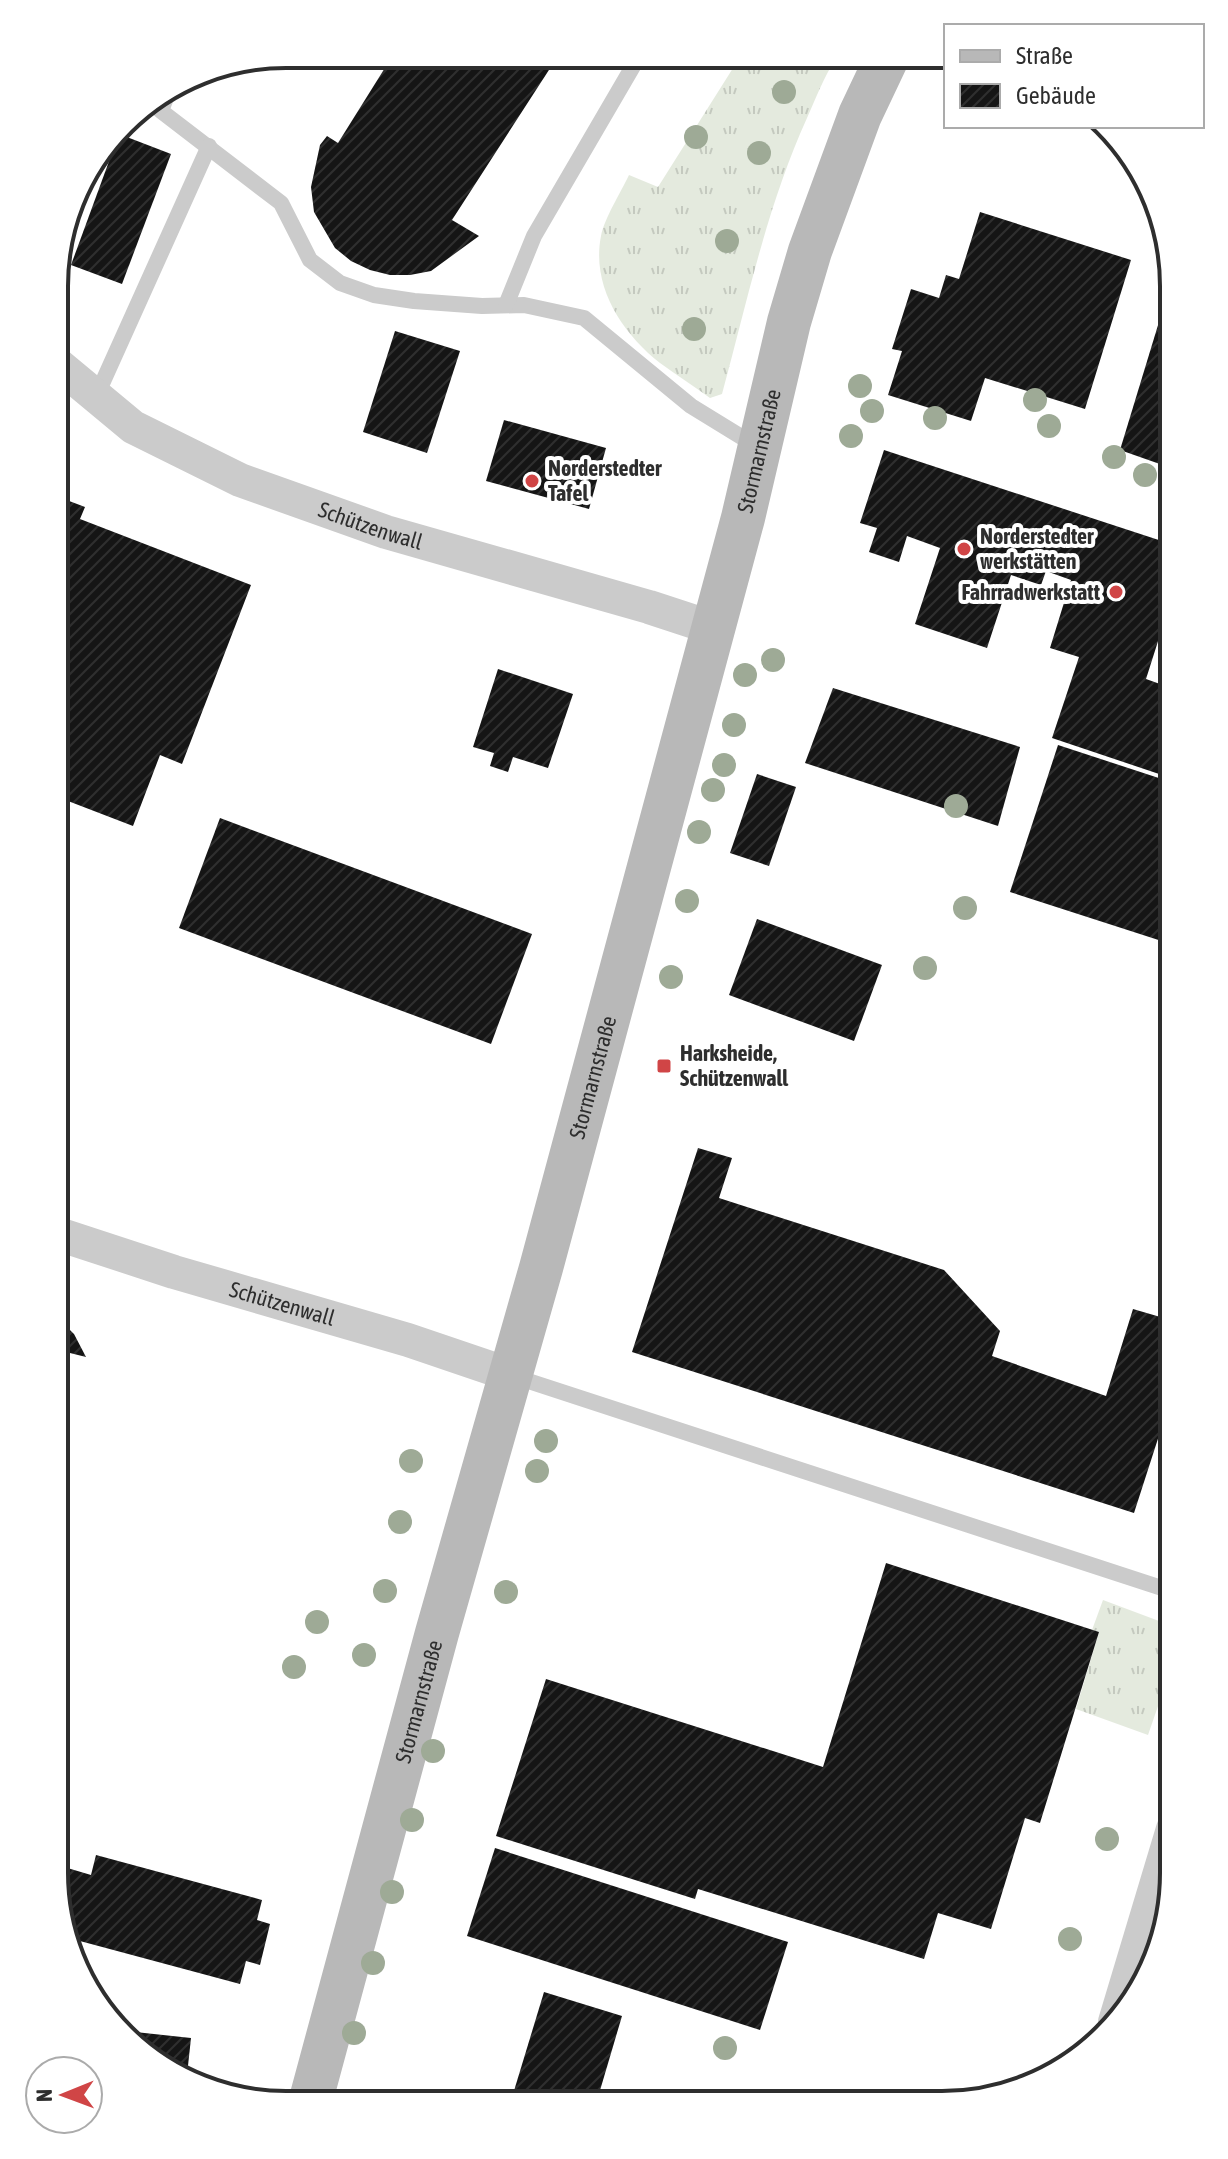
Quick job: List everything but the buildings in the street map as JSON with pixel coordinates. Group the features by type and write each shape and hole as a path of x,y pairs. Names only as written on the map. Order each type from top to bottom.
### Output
{"main road":[{"name":"Stormarnstraße","path":"313,2091 713,628 761,446 789,322 810,251 860,115 882,68"}],"street":[{"name":"Schützenwall","path":"68,373 133,427 240,480 386,532 713,628"},
{"name":"Schützenwall","path":"68,1237 174,1272 408,1340 511,1375"},
{"path":"1124,1993 1160,1872"}],"lane":[{"path":"506,305 534,236 632,68"},
{"path":"163,107 161,111 281,203 310,260 340,283 374,295 414,301 482,306 524,305 584,318 691,406 761,446"},
{"path":"96,397 209,146"},
{"path":"511,1375 1160,1587"}],"green space":[{"path":"733,68 830,68 780,185 722,394 710,398 660,363 633,338 612,307 605,290 599,255 601,236 629,175 658,187"},
{"path":"1103,1600 1160,1621 1160,1700 1148,1735 1076,1709 1099,1632 1092,1630"}],"place":[{"name":"Norderstedter Tafel","path":"532,481"},
{"name":"Norderstedter werkstätten","path":"964,549"},
{"name":"Fahrradwerkstatt","path":"1116,592"},
{"name":"Harksheide, Schützenwall","path":"664,1066"}]}
